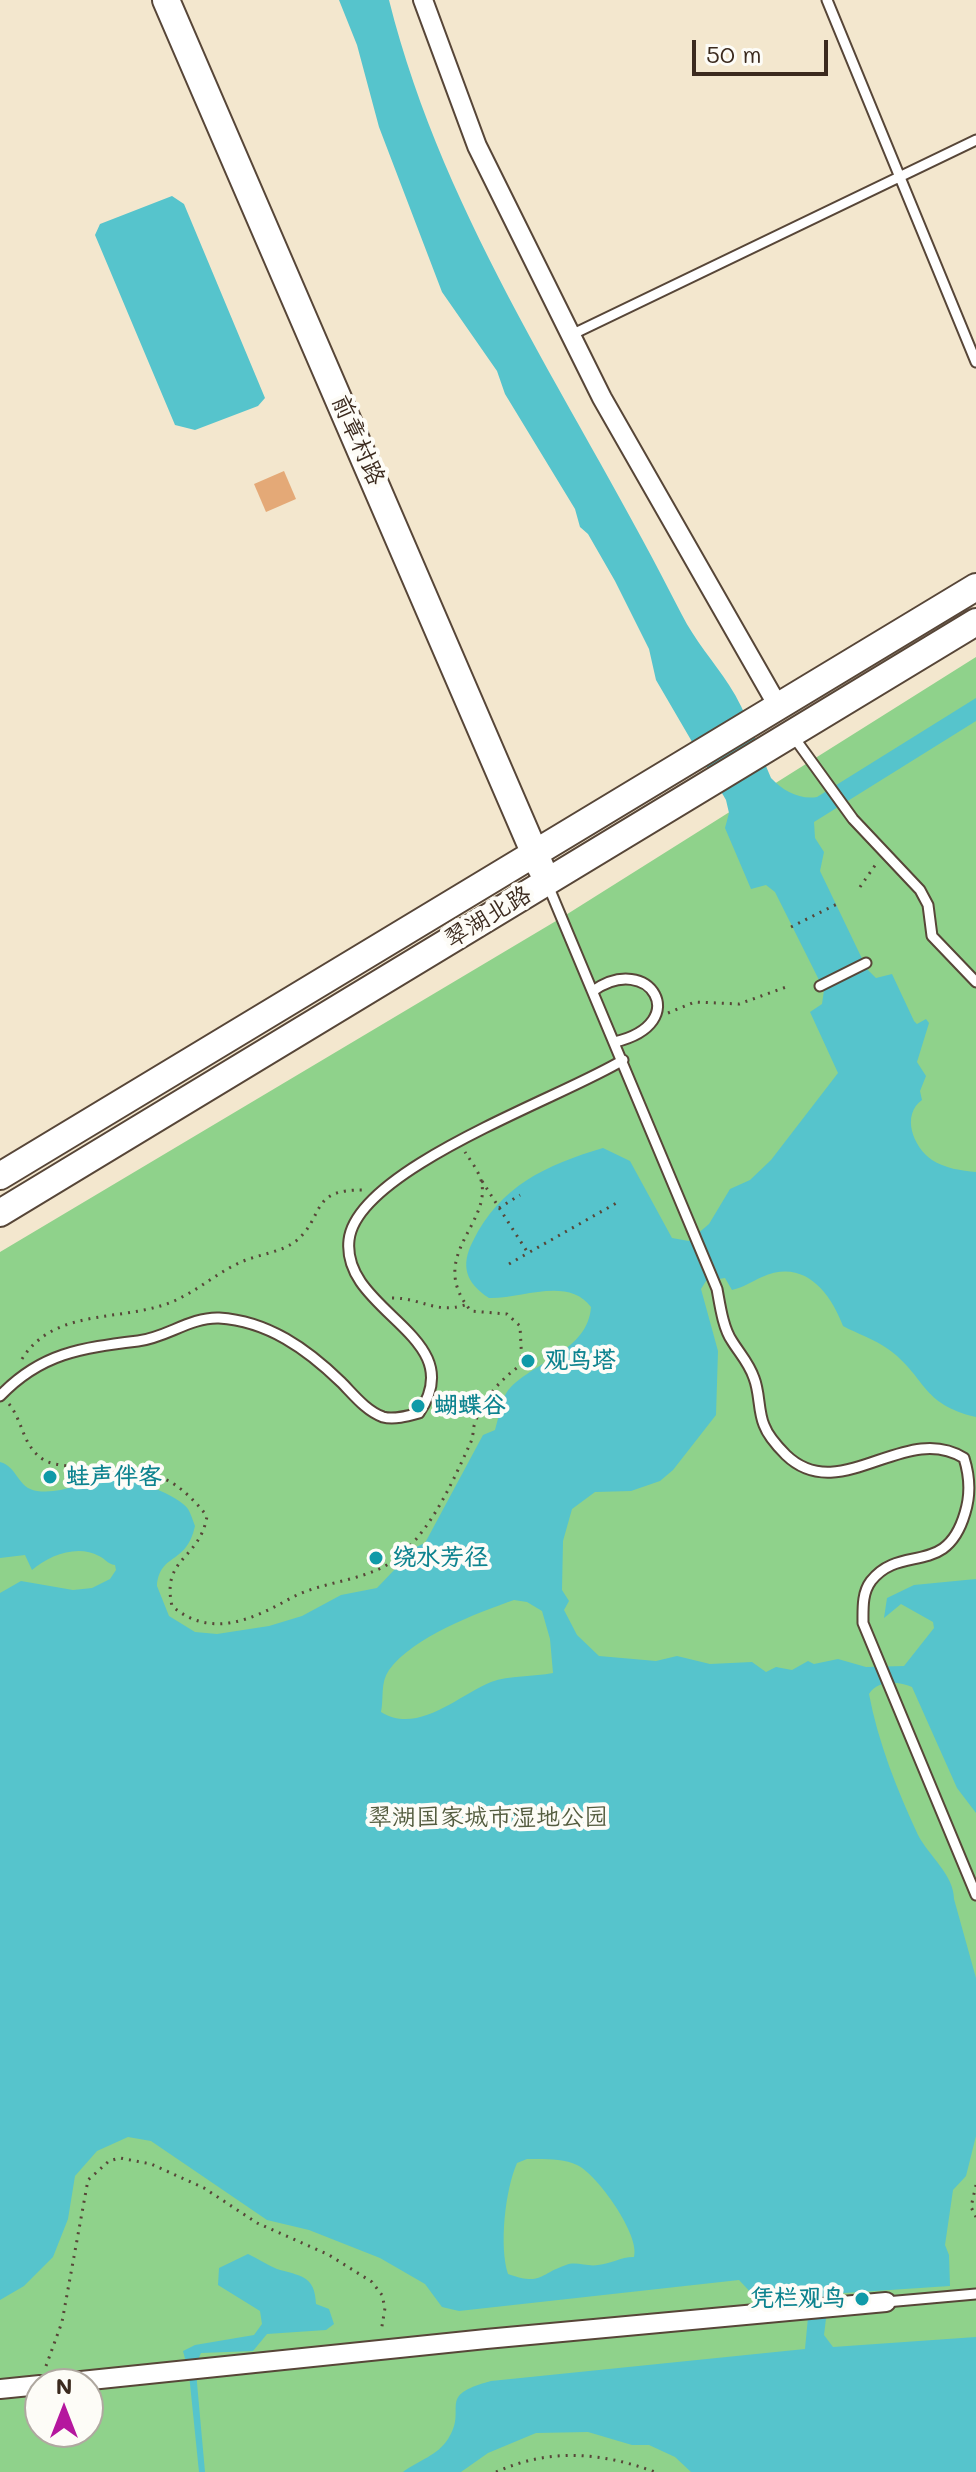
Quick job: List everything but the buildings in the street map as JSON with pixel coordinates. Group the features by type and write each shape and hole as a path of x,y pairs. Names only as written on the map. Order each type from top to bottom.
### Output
{"street":[{"name":"前章村路","path":"166,0 547,882"},
{"path":"423,0 477,146 602,398 778,706"},
{"name":"翠湖北路","path":"0,1176 976,587"},
{"name":"翠湖北路","path":"0,1213 976,622"},
{"path":"104,2374 886,2302"},
{"path":"0,2389 24,2384"}],"lane":[{"path":"827,0 976,362"},
{"path":"571,335 976,140"},
{"path":"792,734 821,779 853,819 925,898 929,926 939,945 976,982"},
{"path":"547,882 717,1289 730,1339 755,1381 764,1426 781,1449 804,1470 829,1474 917,1448 938,1447 964,1458 970,1485 955,1539 945,1550 882,1572 872,1581 864,1596 863,1623 891,1699 976,1895"},
{"path":"820,986 866,963"},
{"path":"593,991 614,979 634,979 652,990 657,1002 657,1015 650,1028 615,1042"},
{"path":"0,1396 11,1385 59,1354 141,1341 197,1321 218,1318 277,1333 295,1342 365,1406 383,1417 403,1418 419,1413 432,1388 426,1357 418,1340 404,1325 388,1316 356,1279 348,1243 352,1227 383,1192 457,1141 489,1123 592,1080 623,1060"},
{"path":"886,2302 976,2294"}],"path":[{"path":"860,887 883,852"},
{"path":"791,927 837,904"},
{"path":"657,1015 695,1002 739,1004 789,986"},
{"path":"457,1141 528,1253"},
{"path":"0,1396 14,1411 22,1437 46,1462 82,1468 142,1471 166,1479 196,1503 207,1516 204,1534 171,1572 168,1586 172,1606 197,1623 237,1621 316,1587 385,1567 417,1538 438,1507 459,1467 484,1403 500,1380 522,1364 522,1332 514,1320 507,1314 471,1311 458,1286 456,1257 479,1206 482,1181"},
{"path":"11,1385 25,1353 55,1330 86,1319 166,1305 237,1264 293,1243 330,1195 355,1190 383,1192"},
{"path":"499,1208 520,1195"},
{"path":"509,1264 620,1201"},
{"path":"377,1301 410,1298 437,1309 466,1304"},
{"path":"47,2368 48,2355 62,2322 88,2180 102,2165 120,2158 151,2164 204,2188 257,2223 329,2255 372,2282 382,2295 385,2308 377,2351"},
{"path":"976,2185 971,2207 976,2217"},
{"path":"496,2472 525,2459 575,2454 602,2456 655,2472"}],"green space":[{"name":"翠湖国家城市湿地公园","path":"976,657 976,2472 0,2472 0,1252 561,918"}],"water":[{"path":"339,0 389,0 413,82 444,162 479,239 687,624 747,718 771,778 792,794 817,797 976,698 976,721 814,822 815,838 824,852 820,871 867,969 876,978 892,974 914,1021 917,1024 926,1019 929,1023 917,1062 926,1076 920,1091 922,1100 912,1114 915,1139 925,1154 937,1163 976,1172 976,1417 944,1405 888,1349 843,1326 831,1301 813,1281 802,1275 777,1272 732,1290 725,1278 706,1281 701,1289 718,1351 716,1415 673,1470 660,1481 631,1491 595,1492 572,1509 563,1541 562,1590 569,1601 564,1610 577,1635 599,1656 656,1661 677,1656 710,1664 752,1662 766,1672 776,1667 792,1670 808,1661 814,1664 838,1659 866,1667 904,1666 934,1628 933,1622 901,1604 884,1618 887,1598 914,1585 976,1579 976,1813 957,1788 912,1687 889,1683 878,1686 869,1694 883,1748 903,1801 918,1835 950,1882 976,1978 976,2136 966,2176 953,2190 945,2245 949,2255 950,2286 829,2294 824,2335 833,2347 976,2337 976,2472 691,2472 675,2457 649,2445 632,2445 588,2432 536,2433 488,2453 461,2472 403,2472 444,2445 454,2428 458,2398 474,2387 491,2381 805,2349 810,2296 756,2298 739,2280 459,2311 442,2307 425,2284 380,2258 309,2230 267,2220 151,2141 128,2137 97,2151 75,2176 68,2219 53,2257 24,2286 0,2300 0,1593 21,1581 73,1590 92,1588 110,1579 116,1570 115,1565 101,1557 82,1551 55,1556 32,1570 25,1555 0,1558 0,1462 11,1468 25,1486 37,1491 63,1489 111,1476 148,1486 182,1503 195,1526 186,1547 163,1568 157,1586 169,1616 195,1632 217,1634 269,1626 302,1616 341,1595 377,1588 416,1547 425,1543 483,1435 495,1430 502,1402 510,1388 571,1344 588,1322 591,1307 570,1293 543,1291 489,1298 470,1280 466,1266 469,1250 497,1206 511,1192 544,1170 603,1148 630,1161 672,1238 689,1241 709,1224 730,1189 750,1180 771,1160 838,1073 810,1012 822,1004 824,990 775,892 766,885 751,889 725,828 729,813 726,800 656,680 649,649 615,581 588,534 580,527 575,509 505,394 497,371 442,292 379,127 357,45","holes":["514,1600 527,1602 542,1611 550,1639 553,1673 491,1682 423,1716 395,1718 381,1712 384,1680 389,1670 413,1647 447,1628","527,2159 565,2161 577,2165 595,2180 624,2221 631,2235 634,2257 598,2265 570,2264 534,2279 508,2274 504,2249 507,2203 517,2163"]},
{"path":"172,196 184,204 265,398 258,406 195,430 175,425 95,235 100,224"},
{"path":"248,2254 277,2269 305,2278 313,2287 316,2304 329,2309 334,2324 326,2330 267,2334 253,2351 201,2353 196,2364 205,2472 199,2472 189,2374 183,2351 195,2345 254,2335 262,2324 260,2311 218,2285 219,2268"}],"place":[{"name":"观鸟塔","path":"528,1361"},
{"name":"蝴蝶谷","path":"418,1406"},
{"name":"蛙声伴客","path":"50,1477"},
{"name":"绕水芳径","path":"376,1558"},
{"name":"凭栏观鸟","path":"862,2299"}]}
